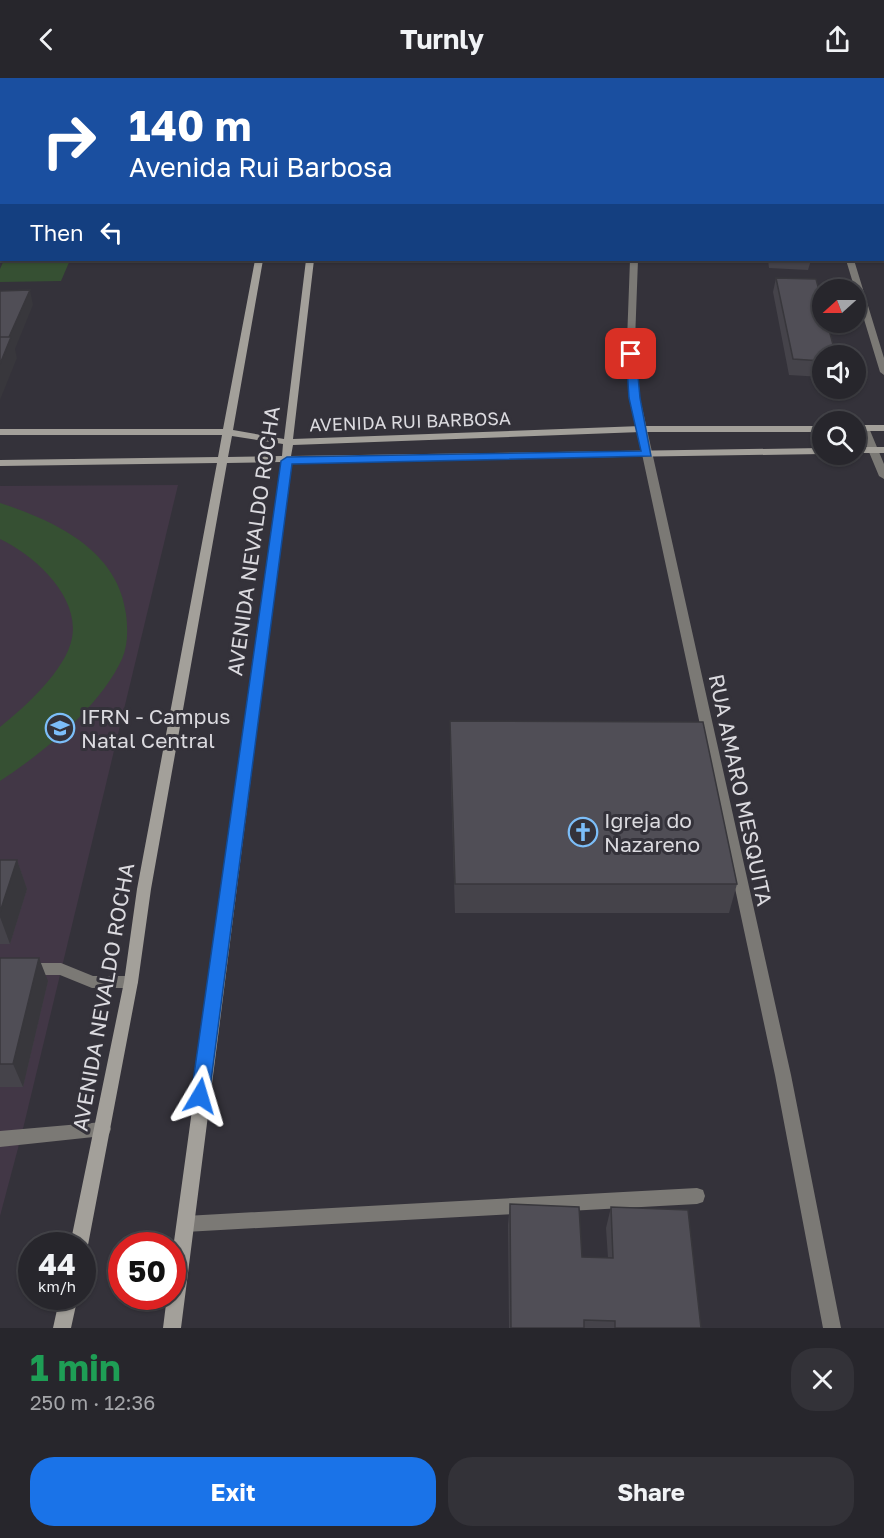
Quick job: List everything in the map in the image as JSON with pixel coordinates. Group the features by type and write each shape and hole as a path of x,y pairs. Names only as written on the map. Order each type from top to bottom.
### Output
{"main road":[{"name":"AVENIDA NEVALDO ROCHA","path":"82,1232 130,982 144,888 259,261"},
{"name":"AVENIDA NEVALDO ROCHA","path":"172,1328 287,461 310,261"},
{"path":"866,428 884,428"},
{"name":"AVENIDA RUI BARBOSA","path":"0,432 227,432 288,442 641,429 812,429"},
{"name":"AVENIDA RUI BARBOSA","path":"0,463 222,462 812,451"},
{"path":"62,1328 66,1310"}],"street":[{"name":"RUA AMARO MESQUITA","path":"634,261 631,368 641,429 783,1075 832,1328"},
{"path":"850,261 884,372"},
{"path":"866,436 879,450 884,476"},
{"path":"0,969 61,969 92,982 130,982"},
{"path":"0,1139 103,1129"},
{"path":"184,1224 697,1196"}],"shaded area":[{"name":"IFRN - Campus Natal Central","path":"178,485 21,1137 0,1216 0,486"}],"green space":[{"path":"4,261 70,261 61,281 0,282 0,269"},
{"path":"0,503 62,529 81,541 97,556 111,572 121,592 127,631 122,659 99,695 52,743 0,781 0,727 43,687 62,663 72,638 73,622 62,592 52,579 27,555 0,539"}],"building":[{"path":"776,278 816,279 812,279 812,333 830,333 833,345 812,345 812,360 793,359"},
{"path":"30,290 9,337 0,337 0,291"},
{"path":"0,337 11,337 0,364"},
{"name":"Igreja do Nazareno","path":"450,721 703,722 737,884 455,884"},
{"path":"0,860 17,860 0,912"},
{"path":"0,958 39,958 13,1064 0,1064"},
{"path":"510,1204 579,1207 582,1257 613,1258 611,1207 688,1210 701,1328 615,1328 615,1321 584,1320 584,1328 511,1328"}],"place":[{"name":"IFRN - Campus Natal Central","path":"60,728"},
{"name":"Igreja do Nazareno","path":"583,832"}],"route":[{"path":"200,1096 287,461 647,454 635,398 631,354"}]}
